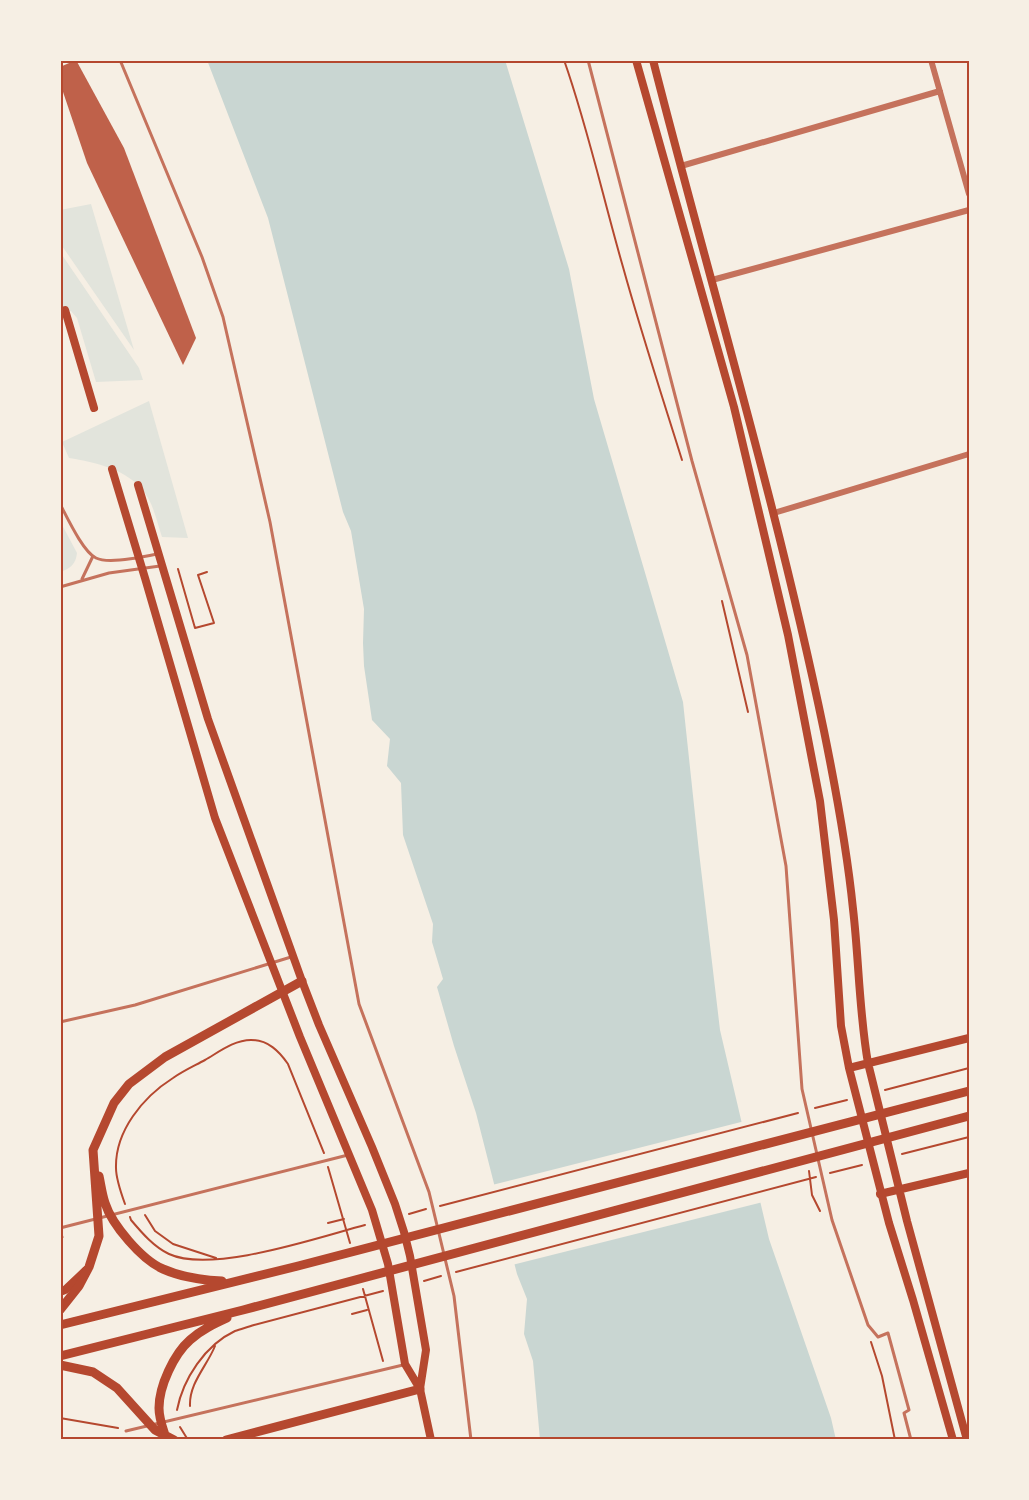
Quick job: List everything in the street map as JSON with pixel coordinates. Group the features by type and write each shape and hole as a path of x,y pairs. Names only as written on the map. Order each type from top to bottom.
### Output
{"main road":[{"path":"636,60 734,407 788,635 820,801 834,920 841,1026 849,1068 880,1194 913,1300 952,1440"},
{"path":"653,60 796,603 843,831 854,909 868,1063 907,1221 967,1440"},
{"path":"65,310 94,408"},
{"path":"112,469 215,818 282,992 372,1210 388,1264 405,1364 420,1389 431,1440"},
{"path":"138,485 208,719 302,981 404,1232 426,1350 420,1389"},
{"path":"60,1310 79,1286 89,1267 99,1236 93,1150 114,1103 129,1084 165,1057 302,981"},
{"path":"849,1068 969,1038"},
{"path":"60,1325 298,1266 969,1091"},
{"path":"60,1356 304,1294 969,1116"},
{"path":"93,1150 106,1205 121,1232 138,1251 161,1269 188,1277 233,1282"},
{"path":"880,1194 969,1173"},
{"path":"60,1292 89,1267"},
{"path":"169,1438 160,1419 159,1405 165,1378 178,1355 189,1340 205,1329 243,1310"},
{"path":"60,1365 93,1372 117,1388 155,1431 169,1438"},
{"path":"226,1440 420,1389"}],"street":[{"path":"931,60 969,194"},
{"path":"681,166 940,92"},
{"path":"712,280 969,210"},
{"path":"774,513 969,454"}],"lane":[{"path":"120,60 202,257 223,317 270,522 359,1004 429,1192 454,1296 471,1440"},
{"path":"588,60 692,461 747,655 786,866 801,1089 832,1220 868,1325 879,1337 888,1333 909,1410 904,1413 911,1440"},
{"path":"60,504 86,550 93,556 102,560 159,554"},
{"path":"81,580 93,556"},
{"path":"60,587 109,573 162,565"},
{"path":"60,1022 135,1005 293,957"},
{"path":"62,1237 60,1230 350,1154"},
{"path":"126,1431 405,1364"}],"path":[{"path":"564,60 572,81 623,268 683,462"},
{"path":"178,569 195,628 214,623 198,575 207,572"},
{"path":"721,599 748,711"},
{"path":"323,1150 288,1064 279,1051 266,1043 253,1040 239,1041 171,1078 143,1102 128,1124 120,1143 116,1168 131,1221 150,1240 170,1254 194,1260 240,1257 370,1224"},
{"path":"877,1092 969,1068"},
{"path":"808,1110 854,1098"},
{"path":"440,1206 796,1113"},
{"path":"902,1154 969,1137"},
{"path":"808,1161 812,1196 822,1215"},
{"path":"456,1272 868,1163"},
{"path":"405,1215 428,1209"},
{"path":"145,1215 155,1232 173,1244 218,1259"},
{"path":"328,1223 344,1218 347,1230"},
{"path":"422,1281 445,1275"},
{"path":"178,1418 177,1409 182,1390 196,1363 216,1344 234,1332 388,1290"},
{"path":"352,1314 368,1310 365,1296"},
{"path":"869,1333 882,1376 895,1440"},
{"path":"191,1416 190,1399 198,1374 210,1358 216,1344"},
{"path":"60,1418 126,1431"},
{"path":"179,1426 188,1440"}],"shaded area":[{"path":"207,60 505,60 569,269 594,399 683,702 720,1030 769,1239 831,1418 836,1440 540,1440 533,1361 524,1334 527,1299 517,1274 476,1113 437,987 443,979 432,942 433,924 403,835 401,783 387,766 390,739 372,720 364,666 364,609 351,531 343,512 268,218"},
{"path":"91,204 134,350 60,243 60,210"},
{"path":"60,252 139,368 143,380 96,382 77,318 71,311 60,310"},
{"path":"149,401 188,538 162,537 151,503 138,485 111,468 69,458 62,442"},
{"path":"60,521 77,553 72,566 60,572"}],"pier":[{"path":"745,1121 763,1202 512,1265 492,1185"}],"building":[{"path":"76,60 124,148 196,338 183,365 87,163 60,83 60,67"}]}
